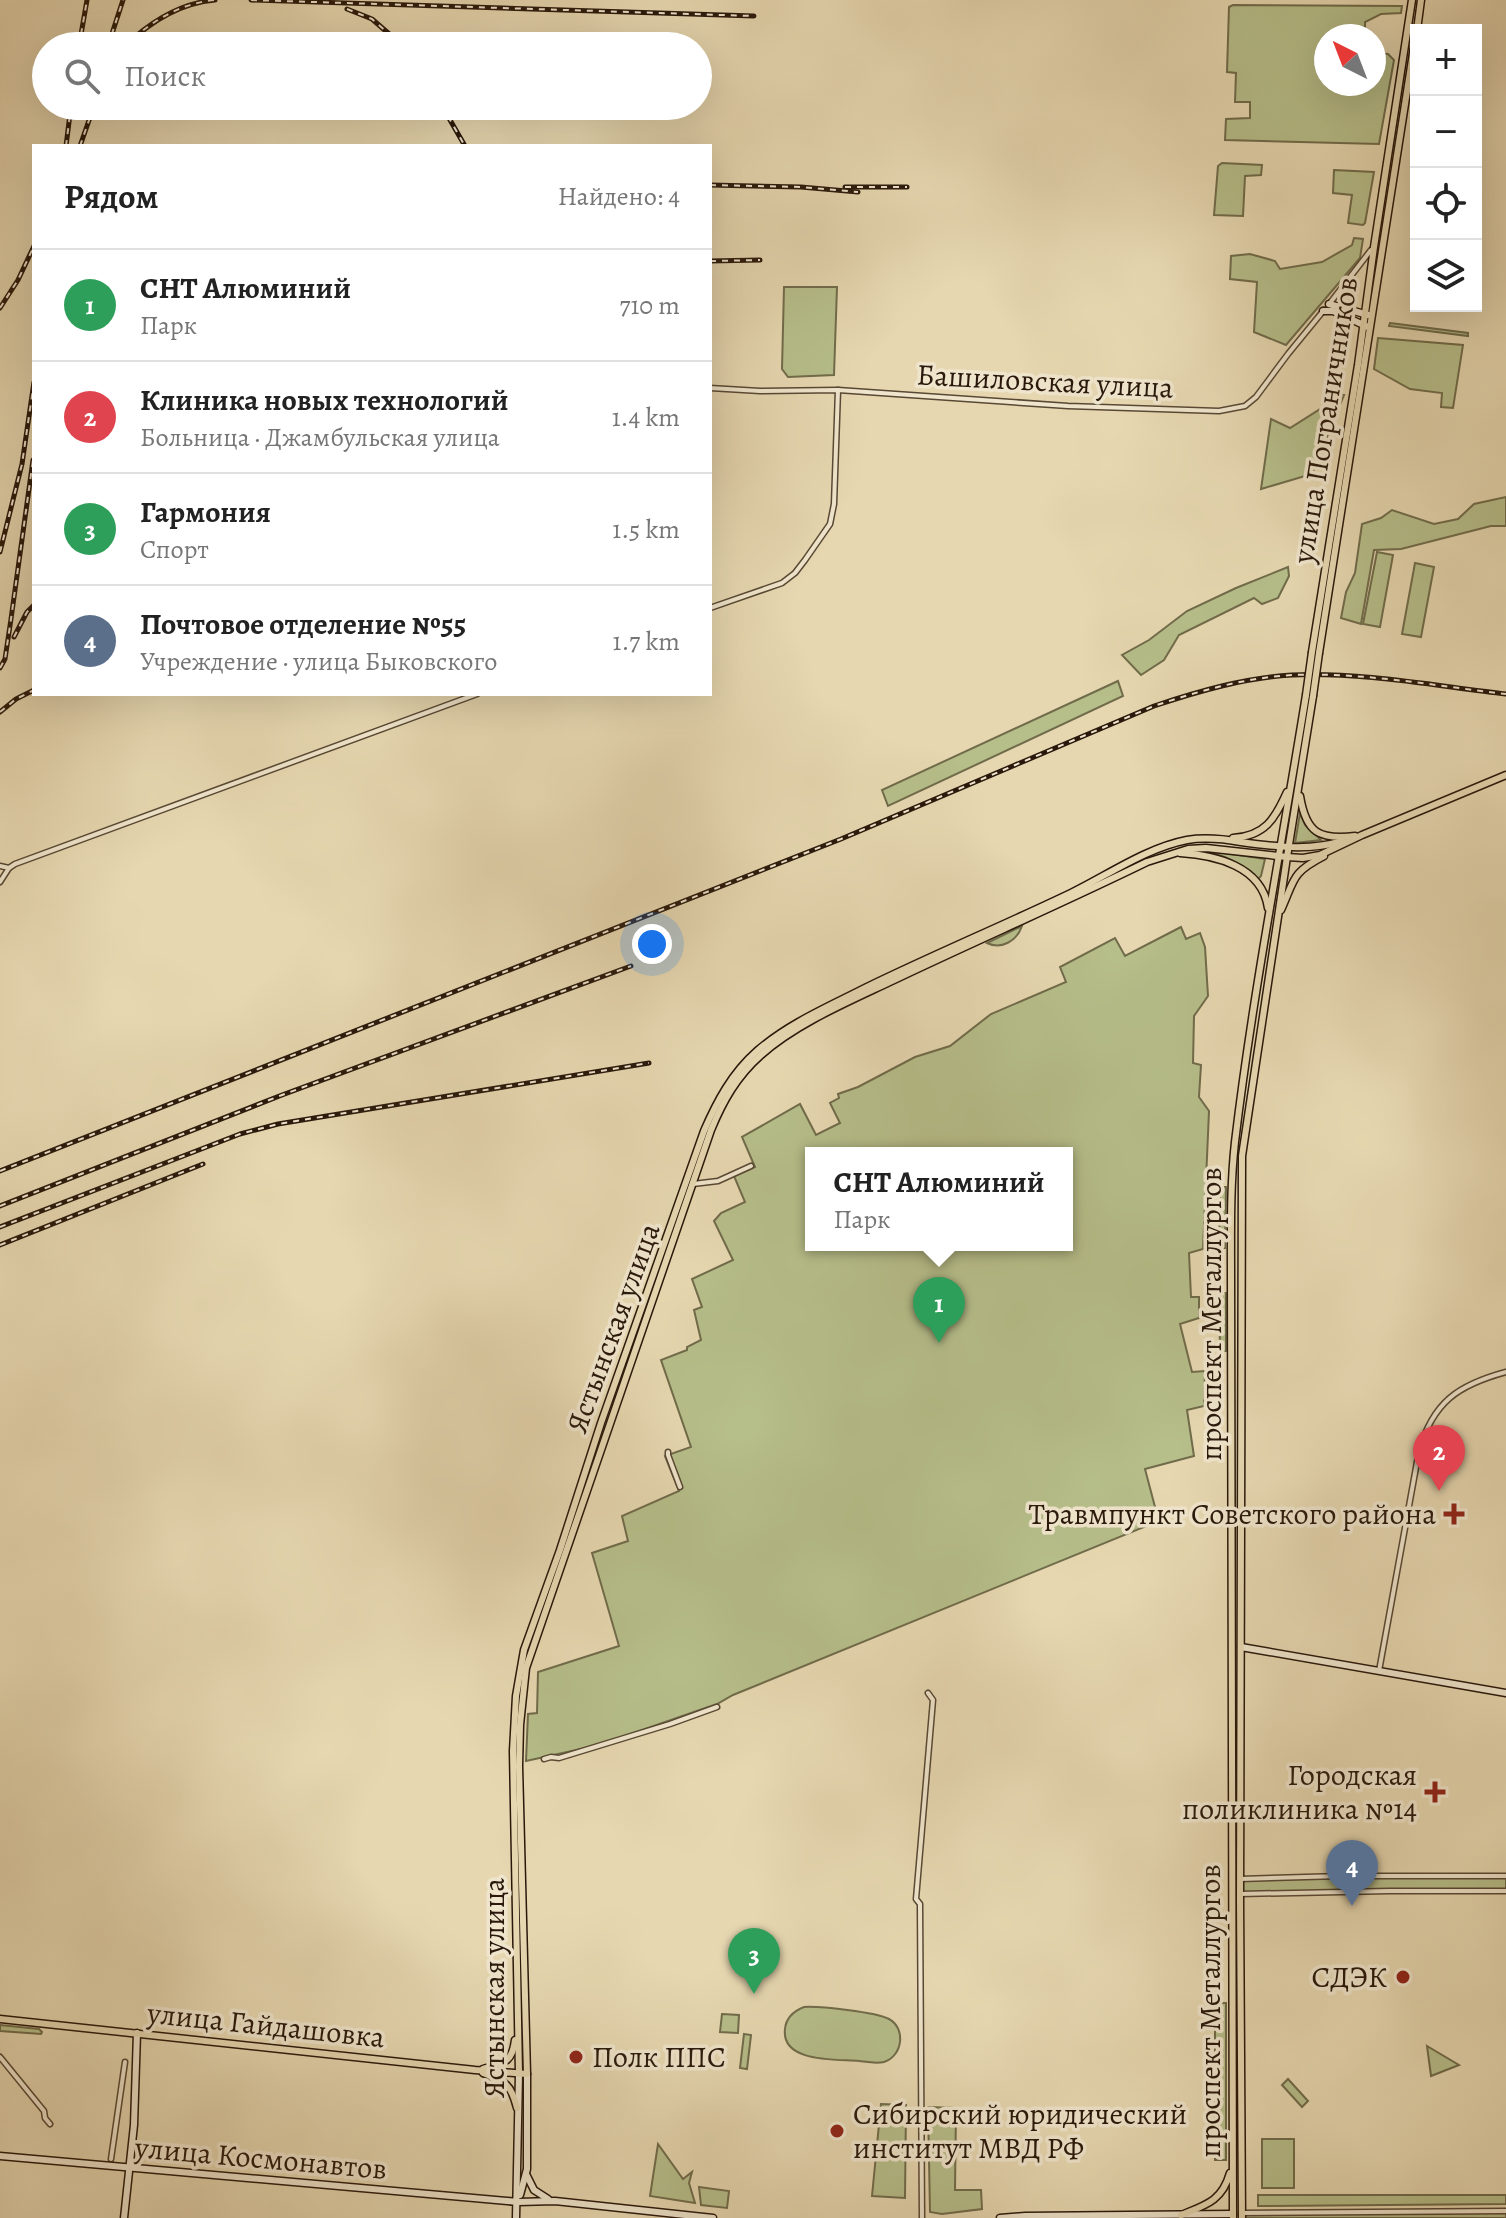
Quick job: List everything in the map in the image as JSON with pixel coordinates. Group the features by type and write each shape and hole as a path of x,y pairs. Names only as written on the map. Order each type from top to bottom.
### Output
{"main road":[{"name":"улица Пограничников","path":"1316,653 1371,328 1368,315 1374,247 1412,0"},
{"name":"улица Пограничников","path":"1417,24 1421,0"},
{"name":"улица Пограничников","path":"1289,847 1362,326 1368,315 1410,75"},
{"path":"1400,81 1403,86 1409,82"},
{"path":"1395,111 1401,104 1404,110"},
{"path":"1329,304 1368,315"},
{"path":"1323,311 1333,311 1371,328"},
{"name":"улица Пограничников","path":"1280,847 1310,696"},
{"path":"1278,916 1290,885 1300,871 1362,835 1506,775"},
{"path":"1221,839 1255,834 1265,828 1279,811 1292,781"},
{"path":"1299,788 1304,819 1310,827 1321,835 1333,838 1362,835"},
{"name":"Ястынская улица","path":"516,2218 517,2108 523,2074 518,2022 513,1751 520,1668 601,1423 704,1131 722,1093 757,1052 786,1030 1159,849 1192,839 1316,848 1362,835"},
{"name":"Ястынская улица","path":"518,2202 526,2174 519,1766 526,1668 711,1130 725,1099 741,1076 777,1042 868,993 1165,855 1206,848 1303,858 1320,855 1362,835"},
{"name":"проспект Металлургов","path":"1242,2216 1236,1894 1232,1879 1240,1208 1242,1156 1278,916 1280,847"},
{"name":"проспект Металлургов","path":"1233,2216 1236,1894 1240,1879 1232,1179 1244,1075 1269,915 1282,857 1289,847"},
{"path":"1165,855 1206,855 1234,865 1254,879 1263,891 1269,915"},
{"path":"1236,1647 1506,1693"},
{"path":"1232,1879 1240,1879"},
{"name":"улица Гайдашовка","path":"0,2019 523,2074"},
{"path":"475,2070 508,2061 513,2054 518,2022"},
{"path":"124,2218 136,2100 137,2033"},
{"path":"475,2070 507,2083 517,2108"},
{"name":"улица Космонавтов","path":"0,2156 518,2202 555,2201 713,2218"},
{"path":"1181,2215 1217,2198 1227,2184 1233,2160"},
{"path":"526,2174 537,2194 555,2201"},
{"path":"1181,2215 1190,2218"},
{"path":"1000,2218 1242,2216"}],"street":[{"name":"Башиловская улица","path":"712,388 838,390 1068,406 1237,409 1256,397 1374,247"},
{"path":"712,607 789,579 830,524 834,504 838,390"},
{"path":"0,882 15,864 472,696"},
{"path":"0,866 9,868"},
{"path":"693,1184 718,1181 751,1166"},
{"path":"1379,1671 1419,1451 1427,1426 1450,1397 1475,1383 1506,1372"},
{"path":"668,1452 680,1487"},
{"path":"922,2218 921,1950 920,1904 916,1899 933,1700 928,1693"},
{"path":"544,1759 559,1758 611,1743 717,1707"},
{"path":"1240,1879 1506,1876"},
{"path":"1236,1894 1506,1891"},
{"path":"0,2057 44,2111 50,2124"},
{"name":"улица Космонавтов","path":"111,2159 125,2062"},
{"path":"1242,2216 1506,2211"}],"green space":[{"path":"1402,6 1401,13 1381,14 1365,24 1314,24 1314,96 1386,96 1386,54 1394,60 1379,144 1225,140 1226,119 1250,118 1250,102 1235,102 1236,73 1227,72 1229,7"},
{"path":"1222,163 1262,165 1261,175 1245,176 1243,216 1214,215 1218,166"},
{"path":"1334,170 1374,172 1363,225 1348,223 1352,195 1333,193"},
{"path":"1354,238 1363,239 1360,258 1286,345 1254,332 1257,282 1230,279 1231,256 1250,254 1275,261 1280,269 1322,262 1352,245"},
{"path":"784,287 837,287 834,375 788,377 782,369"},
{"path":"1390,323 1468,333 1468,336 1389,326"},
{"path":"1378,338 1463,345 1453,408 1441,407 1442,393 1410,389 1374,369"},
{"path":"1333,395 1344,395 1312,474 1261,489 1271,419 1290,428 1331,402"},
{"path":"1506,497 1506,526 1491,526 1401,549 1374,550 1361,624 1341,618 1346,592 1355,573 1362,524 1381,518 1392,510 1434,524 1458,519 1474,504"},
{"path":"1377,552 1393,555 1380,627 1363,624"},
{"path":"1415,563 1434,567 1421,637 1402,634"},
{"path":"1288,567 1289,576 1278,598 1262,604 1254,598 1179,635 1164,660 1141,675 1122,655 1149,640 1187,611"},
{"path":"1118,681 1123,696 888,806 882,790"},
{"path":"1300,813 1305,825 1321,840 1295,843"},
{"path":"1212,851 1265,859 1261,876 1258,879"},
{"path":"1022,926 1008,943 987,943"},
{"path":"1181,927 1186,939 1200,933 1205,947 1208,996 1194,1016 1193,1063 1201,1065 1199,1097 1209,1111 1203,1249 1189,1253 1191,1297 1199,1297 1199,1318 1180,1324 1192,1372 1205,1371 1204,1406 1187,1410 1194,1456 1145,1469 1161,1520 717,1704 599,1745 526,1761 528,1714 537,1713 538,1672 619,1646 592,1553 628,1541 622,1516 679,1491 665,1456 691,1447 661,1360 687,1350 687,1347 701,1340 694,1310 702,1307 692,1279 733,1260 714,1221 721,1213 745,1202 734,1176 755,1167 742,1137 800,1104 816,1135 840,1123 830,1103 839,1098 838,1094 915,1057 950,1046 991,1014 1066,982 1060,967 1115,938 1125,956"},
{"path":"1220,1187 1226,1187 1225,1248 1219,1248"},
{"path":"1219,1293 1226,1293 1226,1351 1220,1351"},
{"path":"1506,1876 1506,1891 1240,1894 1240,1879"},
{"path":"1215,2003 1226,2003 1226,2160 1215,2160"},
{"path":"804,2007 847,2010 889,2019 900,2035 898,2048 890,2059 878,2063 801,2054 786,2040 785,2029 791,2015"},
{"path":"722,2014 739,2015 738,2033 720,2032"},
{"path":"0,2025 39,2029 42,2032 0,2031"},
{"path":"744,2034 751,2035 747,2069 740,2068"},
{"path":"1427,2046 1459,2065 1431,2076"},
{"path":"1288,2079 1308,2101 1302,2107 1282,2085"},
{"path":"881,2104 906,2105 905,2198 872,2196"},
{"path":"928,2107 956,2108 955,2190 981,2190 982,2209 942,2214 930,2212"},
{"path":"1262,2139 1294,2139 1294,2188 1262,2188"},
{"path":"658,2144 683,2179 692,2172 689,2183 695,2203 650,2196"},
{"path":"699,2187 729,2191 727,2208 701,2205"},
{"path":"1258,2195 1506,2195 1506,2204 1258,2206"},
{"path":"1506,2211 1506,2218 1242,2218 1242,2213"}],"railway":[{"path":"81,32 87,0"},
{"path":"113,32 123,0"},
{"path":"141,32 166,15 190,5 215,0"},
{"path":"251,0 754,16"},
{"path":"347,9 372,19 387,32"},
{"path":"66,144 69,120"},
{"path":"81,144 89,120"},
{"path":"450,120 464,144"},
{"path":"712,185 858,192"},
{"path":"845,187 907,187"},
{"path":"0,308 32,250"},
{"path":"712,261 760,260"},
{"path":"0,552 22,464 32,396"},
{"path":"0,668 5,659 32,467"},
{"path":"14,637 32,607"},
{"path":"0,1171 841,839 1171,700 1239,682 1292,675 1372,678 1506,694"},
{"path":"0,712 32,691"},
{"path":"0,1206 282,1095 631,966"},
{"path":"0,1227 240,1134 278,1124 649,1063"},
{"path":"0,1245 203,1164"}],"place":[{"name":"СНТ Алюминий","path":"939,1343"},
{"name":"Клиника новых технологий","path":"1439,1491"},
{"name":"Травмпункт Советского района","path":"1454,1514"},
{"name":"Городская поликлиника №14","path":"1435,1792"},
{"name":"Почтовое отделение №55","path":"1352,1906"},
{"name":"СДЭК","path":"1403,1977"},
{"name":"Гармония","path":"754,1994"},
{"name":"Полк ППС","path":"576,2057"},
{"name":"Сибирский юридический институт МВД РФ","path":"837,2131"}]}
